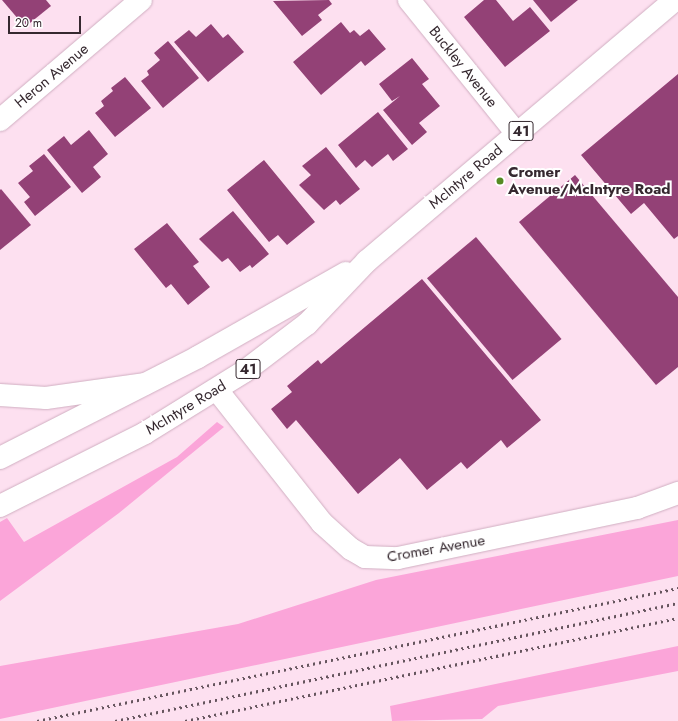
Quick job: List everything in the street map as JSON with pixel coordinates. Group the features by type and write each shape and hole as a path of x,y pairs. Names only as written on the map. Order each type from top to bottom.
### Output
{"main road":[{"name":"Heron Avenue","path":"0,120 141,0"},
{"name":"Buckley Avenue","path":"409,0 517,134"},
{"name":"McIntyre Road","path":"0,506 145,432 216,390 307,324 367,261 675,0"},
{"name":"McIntyre Road","path":"0,458 147,384 367,261"},
{"path":"0,395 46,398 147,384"},
{"name":"Cromer Avenue","path":"216,390 322,523 350,550 365,557 379,559 414,554 637,508 678,493"}],"shaded area":[{"path":"217,422 224,427 119,513 0,601 0,522 7,518 24,542 177,457"},
{"path":"678,520 678,576 0,719 0,666 238,624 376,580"},
{"path":"678,646 678,671 498,706 482,719 392,721 390,706"}],"building":[{"path":"2,0 46,0 51,6 25,27"},
{"path":"329,0 332,4 318,15 322,20 302,36 273,1"},
{"path":"484,0 496,0 513,21 530,7 550,31 505,67 464,17"},
{"path":"533,0 578,0 551,22"},
{"path":"341,22 350,33 354,30 360,36 369,29 386,49 365,66 361,61 321,95 293,62"},
{"path":"211,24 223,38 228,34 244,52 208,82 174,42 189,30 196,37"},
{"path":"168,41 199,78 163,108 141,81 149,75 147,71 160,60 154,53"},
{"path":"412,58 429,79 422,84 440,106 419,123 427,132 412,145 383,110 400,96 392,101 379,84"},
{"path":"678,74 678,236 674,239 644,203 631,214 581,155"},
{"path":"125,77 151,108 115,137 95,113 104,106 101,101 113,91 111,88"},
{"path":"378,112 408,149 393,161 388,154 372,167 365,160 356,168 338,145"},
{"path":"89,130 108,154 93,167 101,177 82,193 47,150 64,136 71,145"},
{"path":"326,147 360,189 340,205 336,200 324,210 299,185 311,175 302,166"},
{"path":"44,154 71,187 35,216 24,202 30,197 18,183 33,171 29,166"},
{"path":"264,160 315,222 287,245 278,235 269,242 227,190"},
{"path":"575,175 678,297 678,367 656,385 519,222"},
{"path":"1,189 31,225 0,250 0,190"},
{"path":"233,211 269,254 252,268 250,265 240,272 228,258 222,262 199,239"},
{"path":"167,223 199,262 193,266 210,287 188,305 171,284 166,288 134,249"},
{"path":"476,237 561,339 512,380 427,278"},
{"path":"422,279 541,420 507,448 501,440 467,469 461,462 427,490 400,458 358,494 296,420 287,429 271,409 292,392 287,386 318,360 321,364"}],"railway":[{"path":"37,721 678,588"},
{"path":"115,721 678,603"},
{"path":"185,721 678,618"}],"place":[{"name":"Cromer Avenue/McIntyre Road","path":"500,181"}]}
